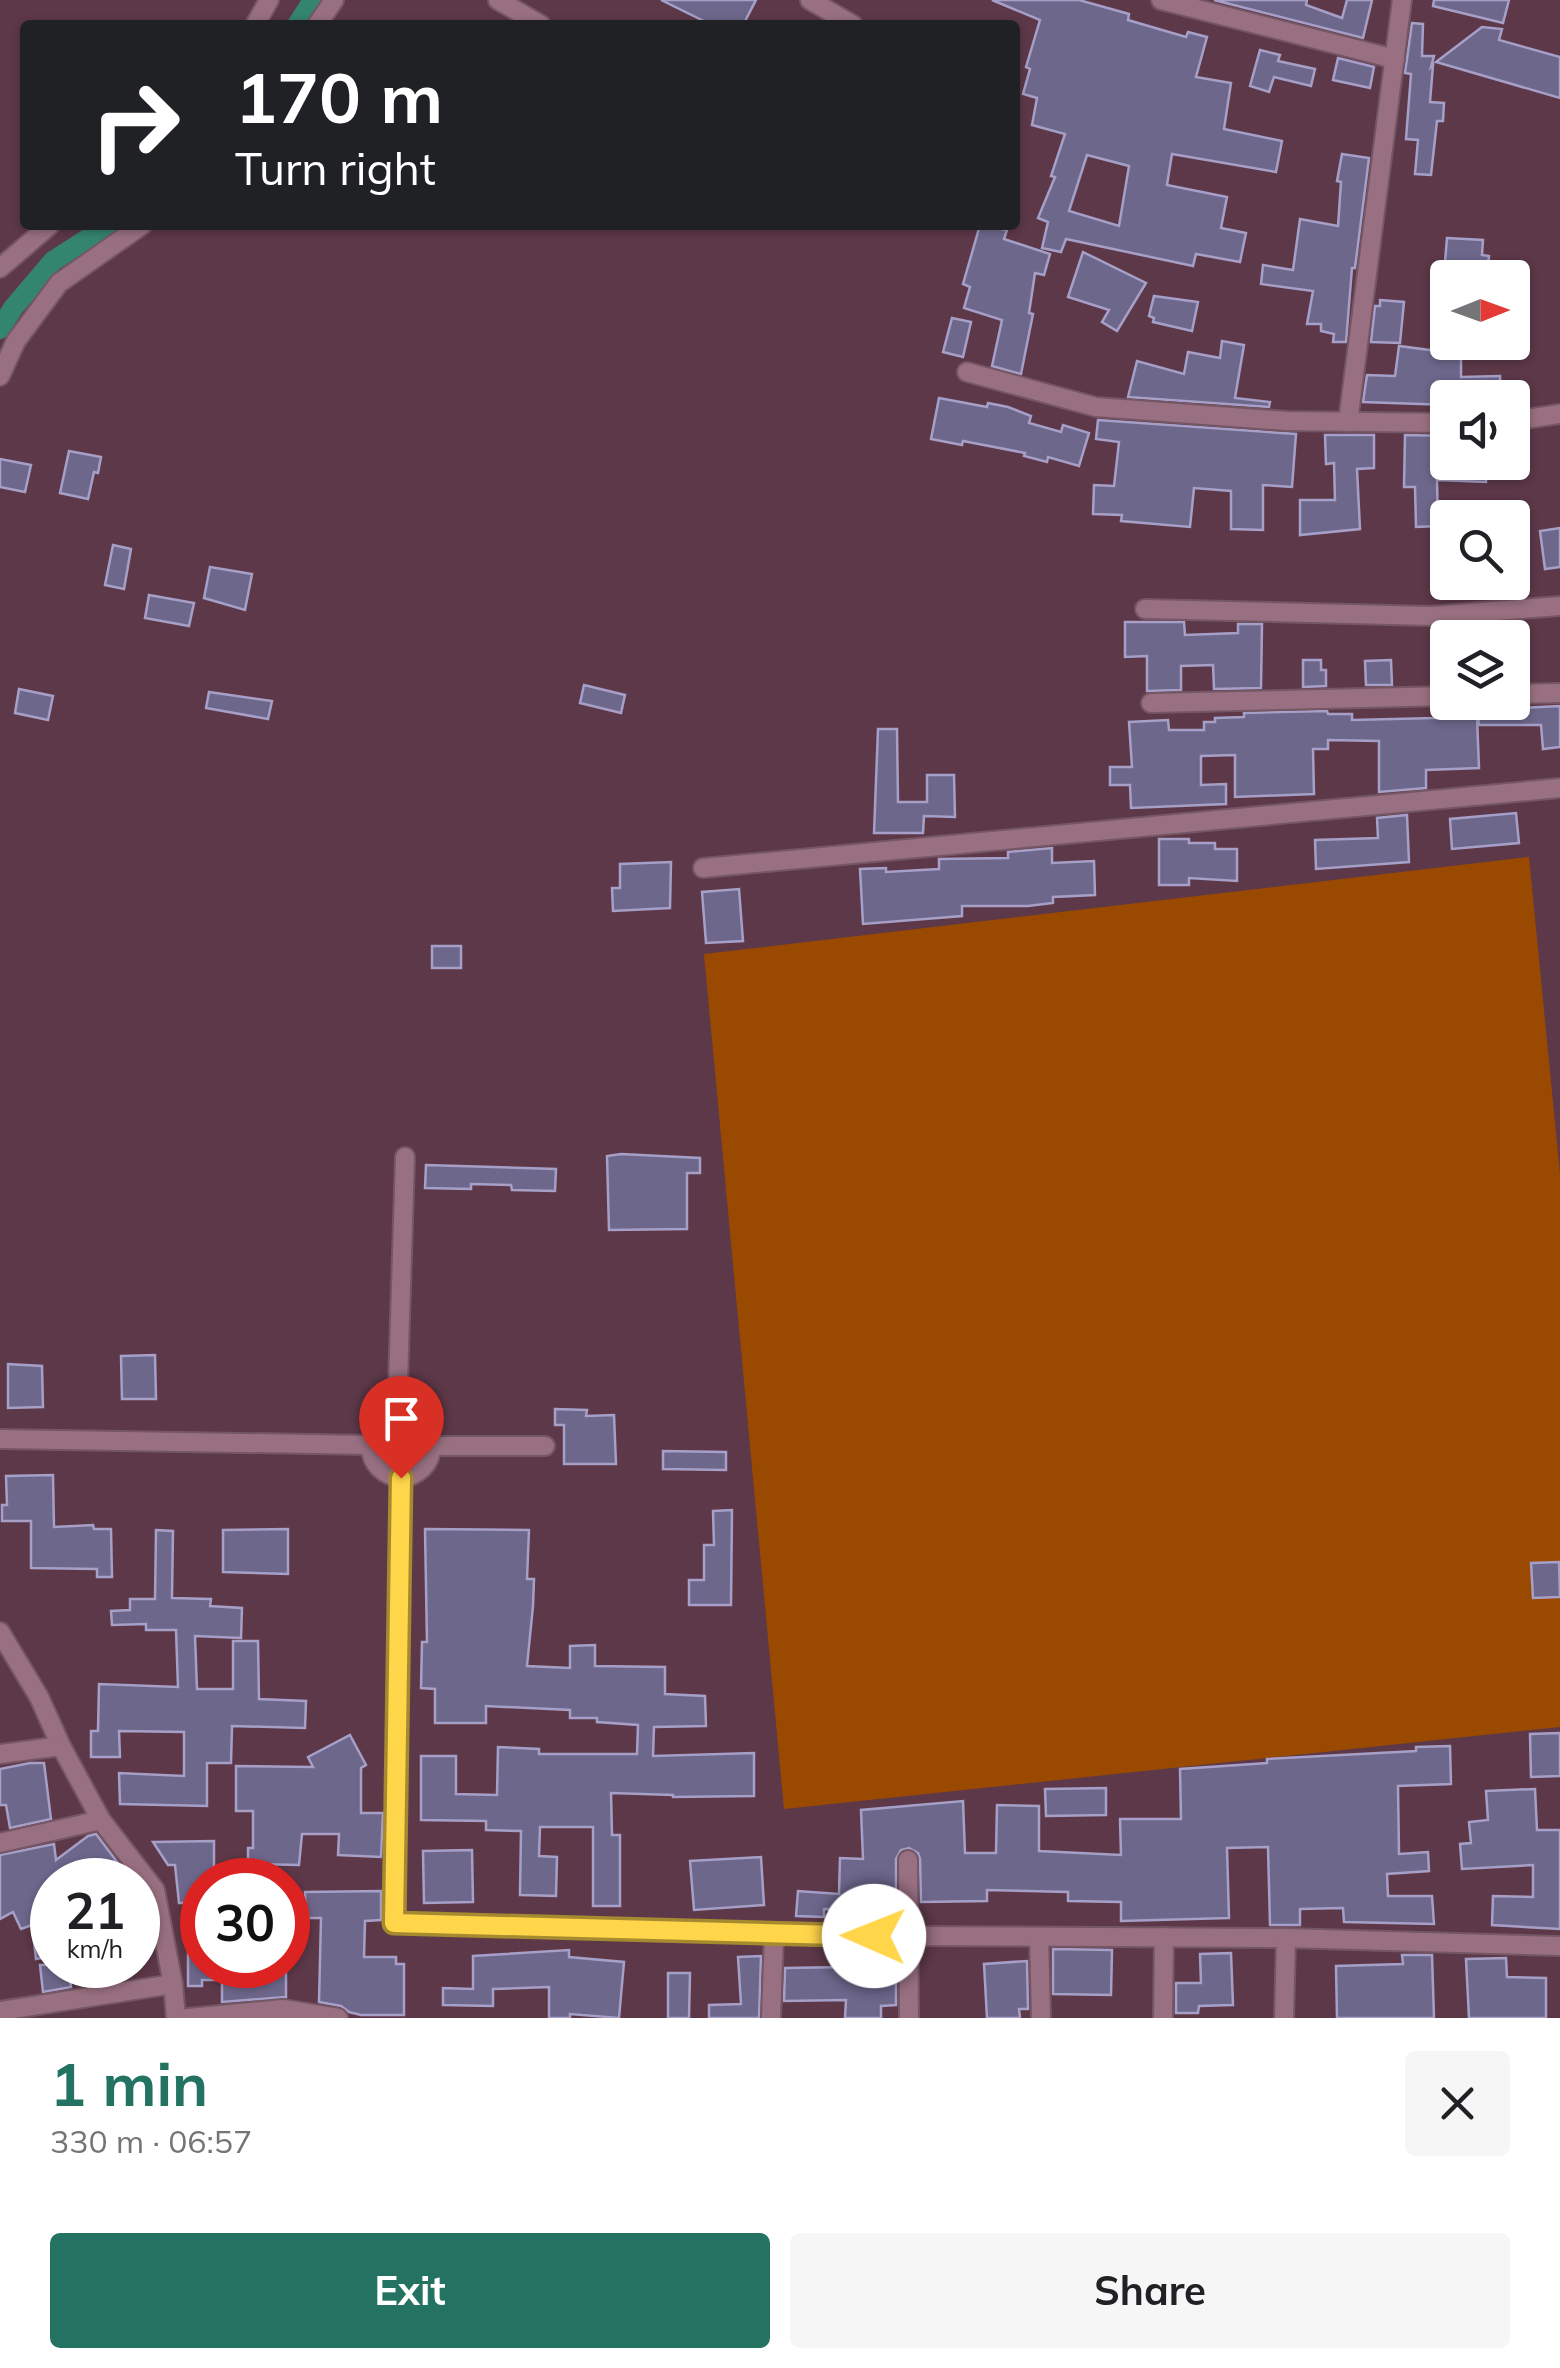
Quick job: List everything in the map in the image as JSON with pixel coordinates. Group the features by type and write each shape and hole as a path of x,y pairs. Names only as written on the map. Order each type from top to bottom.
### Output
{"street":[{"path":"498,0 532,20"},
{"path":"810,0 844,20"},
{"path":"1161,0 1395,59"},
{"path":"1348,422 1402,0"},
{"path":"0,268 44,230"},
{"path":"0,376 16,341 59,284 135,230"},
{"path":"966,372 1096,407 1287,422 1430,423"},
{"path":"1530,418 1560,414"},
{"path":"1145,609 1431,616 1560,606"},
{"path":"1530,694 1560,693"},
{"path":"1151,703 1430,696"},
{"path":"703,868 1560,788"},
{"path":"397,1416 405,1157"},
{"path":"397,1416 417,1421 425,1428 431,1446 426,1464 419,1472 401,1478 376,1465 370,1445 378,1426 397,1416"},
{"path":"0,1439 370,1445"},
{"path":"431,1446 545,1446"},
{"path":"401,1478 394,1923 774,1934 1286,1938 1560,1946"},
{"path":"0,1632 9,1663 39,1698 101,1820 155,1890 176,2018"},
{"path":"0,1754 61,1746"},
{"path":"0,1843 101,1820"},
{"path":"908,1860 909,2018"},
{"path":"771,2018 774,1934"},
{"path":"1039,1937 1041,2018"},
{"path":"1163,2018 1164,1937"},
{"path":"1284,2018 1286,1938"},
{"path":"0,2012 173,1984"},
{"path":"188,2018 283,2009 338,2018"}],"shaded area":[{"path":"1529,857 1560,1174 1560,1727 784,1809 704,954"}],"building":[{"path":"661,0 756,0 746,20 702,20"},
{"path":"992,0 1079,0 1129,14 1128,20 1186,37 1188,32 1207,37 1196,77 1231,83 1224,129 1282,141 1276,172 1172,154 1167,185 1227,197 1221,228 1246,233 1240,262 1196,254 1193,266 1066,239 1061,252 1042,248 1048,222 1038,218 1055,177 1051,176 1065,134 1032,125 1037,98 1023,94 1030,69 1026,67 1040,20","holes":["1087,155 1129,166 1119,226 1069,211"]},
{"path":"1214,0 1307,0 1306,5 1342,18 1347,0 1372,0 1363,38"},
{"path":"1434,0 1509,0 1503,23 1433,6"},
{"path":"1412,23 1423,24 1422,56 1434,56 1430,102 1444,103 1443,121 1437,121 1431,175 1415,174 1418,140 1406,139 1411,74 1405,73"},
{"path":"1482,27 1502,29 1499,40 1560,57 1560,98 1436,62"},
{"path":"1260,50 1280,55 1278,61 1315,69 1311,86 1274,77 1269,92 1250,86"},
{"path":"1338,58 1374,67 1370,88 1333,80"},
{"path":"1342,154 1369,158 1352,268 1346,342 1333,342 1334,334 1321,331 1321,324 1307,324 1313,291 1261,284 1263,265 1293,270 1300,219 1338,226 1341,182 1337,181"},
{"path":"979,230 1007,230 1004,239 1050,254 1044,275 1035,273 1029,313 1033,314 1021,374 992,366 1002,320 964,308 970,287 963,284"},
{"path":"1447,238 1483,240 1482,255 1489,256 1489,260 1445,260"},
{"path":"1083,252 1146,283 1117,331 1102,322 1109,310 1068,297"},
{"path":"1154,296 1198,302 1192,331 1153,322 1154,318 1149,316"},
{"path":"1380,300 1404,302 1400,343 1371,342 1375,306 1380,306"},
{"path":"952,318 971,322 963,357 943,352"},
{"path":"1222,341 1244,345 1235,398 1270,402 1269,407 1128,397 1137,361 1184,374 1188,352 1220,358"},
{"path":"1399,346 1430,350 1430,360 1461,360 1461,377 1500,376 1500,380 1430,380 1430,404 1363,402 1367,375 1395,376"},
{"path":"939,398 1008,407 1031,416 1029,423 1061,432 1063,425 1089,433 1079,466 963,441 962,445 931,439"},
{"path":"1098,420 1296,434 1292,487 1263,485 1263,530 1231,529 1231,491 1194,488 1190,527 1121,521 1122,515 1093,514 1094,485 1114,486 1119,442 1096,439"},
{"path":"1325,435 1374,435 1374,468 1357,469 1360,529 1300,535 1300,500 1335,500 1334,463 1326,464"},
{"path":"1405,435 1430,436 1430,480 1437,480 1437,500 1430,500 1430,526 1416,527 1415,487 1404,487"},
{"path":"69,451 101,457 88,499 60,493"},
{"path":"0,459 31,465 25,492 0,487"},
{"path":"1560,528 1560,567 1545,569 1540,531"},
{"path":"113,545 131,549 124,589 105,585"},
{"path":"210,567 252,574 245,610 204,598"},
{"path":"149,595 194,603 189,626 145,618"},
{"path":"1125,622 1184,622 1185,635 1238,633 1238,624 1262,624 1261,688 1214,689 1213,665 1181,666 1181,690 1147,691 1147,656 1125,657"},
{"path":"1303,660 1321,660 1321,670 1326,670 1326,686 1303,687"},
{"path":"1391,660 1392,685 1366,685 1365,661"},
{"path":"584,685 625,695 621,713 580,703"},
{"path":"19,689 53,696 48,720 15,713"},
{"path":"209,692 272,701 268,719 206,708"},
{"path":"1560,706 1560,747 1543,749 1541,725 1479,725 1479,720 1530,720 1530,707"},
{"path":"1327,711 1352,714 1352,720 1477,720 1479,768 1426,770 1426,788 1379,792 1379,741 1328,740 1328,749 1313,749 1314,794 1235,797 1235,755 1201,756 1201,785 1226,784 1226,804 1131,808 1130,785 1110,785 1110,767 1132,767 1129,722 1168,720 1169,730 1204,730 1204,722 1244,717 1244,713"},
{"path":"878,729 897,729 898,802 927,802 927,775 954,775 955,817 924,816 923,833 874,833"},
{"path":"1516,813 1519,843 1452,849 1450,819"},
{"path":"1407,815 1409,862 1316,869 1315,840 1378,838 1377,818"},
{"path":"1159,839 1189,839 1189,843 1215,843 1215,849 1237,849 1237,881 1189,878 1189,885 1159,885"},
{"path":"1052,848 1052,863 1094,861 1095,895 1053,897 1053,903 1028,906 962,906 962,916 863,924 860,869 939,869 939,859 1008,858 1008,852"},
{"path":"671,862 670,908 613,911 612,888 620,888 620,864"},
{"path":"739,889 743,941 706,943 702,892"},
{"path":"432,946 461,946 461,968 432,968"},
{"path":"607,1156 700,1158 700,1173 687,1173 687,1229 609,1230"},
{"path":"426,1165 556,1169 555,1191 471,1184 471,1189 425,1188"},
{"path":"155,1355 156,1399 122,1399 121,1356"},
{"path":"8,1364 42,1366 43,1407 8,1408"},
{"path":"555,1409 587,1410 586,1416 614,1415 616,1464 564,1464 564,1425 555,1425"},
{"path":"663,1451 726,1452 726,1470 663,1469"},
{"path":"53,1475 54,1527 93,1525 94,1529 111,1529 112,1577 97,1577 97,1569 31,1568 31,1521 2,1521 2,1505 7,1505 6,1476"},
{"path":"732,1510 731,1605 689,1605 689,1580 704,1580 704,1545 714,1545 713,1511"},
{"path":"288,1529 288,1574 223,1572 223,1530"},
{"path":"425,1529 529,1530 527,1579 534,1579 527,1666 570,1668 570,1646 595,1645 595,1666 665,1667 665,1694 705,1696 706,1726 654,1727 653,1756 754,1753 754,1796 611,1793 612,1835 620,1835 620,1906 593,1906 593,1827 540,1827 539,1856 557,1857 556,1896 520,1895 521,1831 486,1830 486,1821 421,1820 421,1756 456,1756 456,1794 497,1795 498,1747 539,1749 539,1754 637,1754 638,1725 570,1718 570,1710 486,1706 486,1723 435,1723 435,1689 421,1688 422,1642 427,1642"},
{"path":"156,1530 173,1531 172,1598 211,1599 210,1606 242,1608 241,1638 195,1636 197,1689 233,1689 233,1641 258,1641 259,1699 306,1701 305,1728 232,1726 231,1763 207,1763 207,1806 120,1804 119,1773 184,1776 184,1732 119,1731 120,1757 91,1757 91,1731 98,1731 99,1684 178,1687 176,1630 146,1630 146,1624 112,1625 111,1611 130,1610 130,1599 155,1599"},
{"path":"1559,1562 1560,1597 1533,1598 1531,1563"},
{"path":"1560,1733 1560,1776 1531,1777 1530,1734"},
{"path":"350,1735 366,1765 361,1768 361,1813 383,1813 381,1857 338,1855 339,1834 302,1834 300,1858 248,1858 248,1848 253,1848 253,1811 236,1811 236,1766 313,1767 308,1757"},
{"path":"1450,1746 1451,1784 1398,1786 1399,1854 1428,1852 1429,1871 1387,1874 1388,1896 1432,1896 1434,1924 1344,1922 1343,1908 1300,1909 1300,1925 1270,1925 1268,1847 1227,1848 1229,1918 1121,1921 1121,1902 1068,1901 1068,1892 987,1890 987,1901 921,1902 920,1859 909,1848 901,1850 896,1859 896,1901 869,1901 869,1910 824,1909 824,1917 796,1916 798,1891 839,1894 840,1858 863,1859 861,1810 963,1801 965,1853 996,1853 997,1805 1039,1806 1039,1851 1121,1855 1120,1819 1181,1819 1180,1769"},
{"path":"44,1763 51,1819 10,1828 6,1805 0,1805 0,1769"},
{"path":"1106,1788 1106,1815 1046,1816 1045,1789"},
{"path":"1535,1789 1537,1830 1560,1830 1560,1929 1492,1925 1493,1896 1533,1897 1533,1865 1462,1869 1460,1844 1471,1843 1469,1822 1488,1820 1486,1791"},
{"path":"96,1834 114,1858 59,1858"},
{"path":"214,1841 214,1858 180,1858 180,1903 175,1865 168,1865 153,1842"},
{"path":"54,1844 56,1858 30,1858 30,1926 21,1929 13,1912 0,1919 0,1855"},
{"path":"472,1850 473,1902 424,1903 423,1851"},
{"path":"761,1857 764,1905 694,1910 690,1861"},
{"path":"381,1891 381,1920 365,1921 364,1957 396,1957 396,1964 404,1964 404,2015 361,2015 319,2002 321,1918 310,1918 310,1892"},
{"path":"1053,1949 1112,1950 1111,1995 1053,1994"},
{"path":"569,1950 569,1957 624,1962 619,2018 570,2014 570,2018 549,2018 549,1987 493,1989 493,2006 443,2005 443,1988 473,1989 473,1956"},
{"path":"1231,1953 1233,2005 1199,2006 1198,2013 1176,2013 1176,1983 1201,1983 1200,1954"},
{"path":"1402,1955 1432,1955 1434,2018 1337,2018 1336,1966 1403,1964"},
{"path":"761,1956 759,2018 709,2018 709,2005 741,2004 738,1957"},
{"path":"896,1956 896,2005 881,2006 881,2018 845,2018 846,2000 784,2001 785,1968 848,1967 848,1958"},
{"path":"1506,1958 1507,1977 1546,1978 1546,2018 1469,2018 1466,1959"},
{"path":"1027,1961 1028,2009 1019,2009 1020,2018 987,2018 984,1964"},
{"path":"668,1973 690,1973 689,2018 668,2018"},
{"path":"222,1988 286,1988 286,1997 222,2002"}],"waterway":[{"path":"300,20 313,0"},
{"path":"0,329 53,261 101,230"}],"route":[{"path":"401,1478 394,1923 874,1936"}]}
